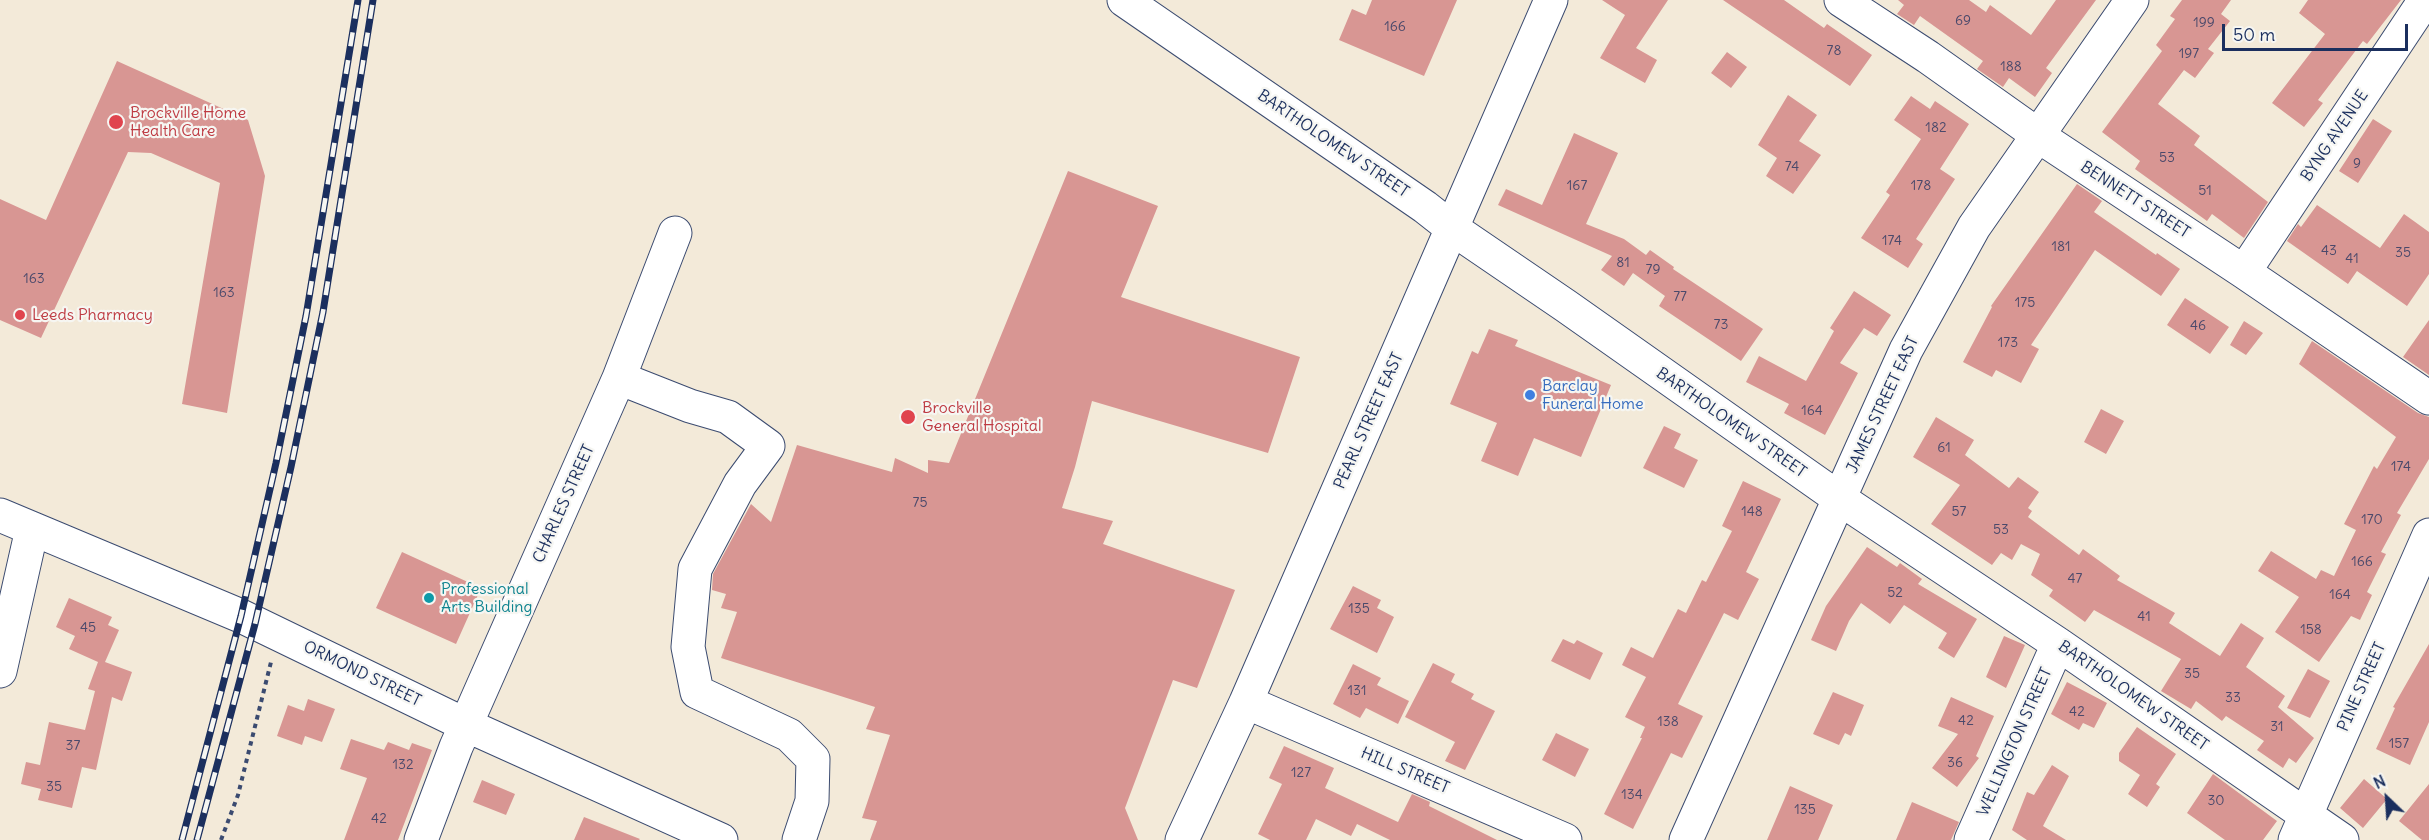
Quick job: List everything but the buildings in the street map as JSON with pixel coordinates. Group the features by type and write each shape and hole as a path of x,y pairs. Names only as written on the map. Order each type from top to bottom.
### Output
{"street":[{"name":"BARTHOLOMEW STREET","path":"1124,0 1425,207 1453,229 1840,500 2058,644 2300,827 2342,840"},
{"name":"PEARL STREET EAST","path":"1182,840 1246,702 1551,0"},
{"name":"BENNETT STREET","path":"1841,0 1928,57 2037,135 2429,398"},
{"name":"JAMES STREET EAST","path":"1686,840 1906,350 1974,227 2132,0"},
{"name":"BYNG AVENUE","path":"2244,272 2425,0"},
{"name":"CHARLES STREET","path":"422,840 456,747 619,378 675,233"},
{"path":"619,378 690,406 728,417 768,446 740,484 695,569 688,647 697,692 789,735 813,759 812,801 799,840"},
{"name":"ORMOND STREET","path":"0,515 278,634 466,725 721,840"},
{"path":"0,671 32,529"},
{"name":"PINE STREET","path":"2300,827 2429,535"},
{"name":"WELLINGTON STREET","path":"1971,840 2058,644"},
{"name":"HILL STREET","path":"1246,702 1565,840"}],"path":[{"path":"221,840 238,795 278,634"}],"railway":[{"path":"182,840 241,616 276,463 306,316 358,0"},
{"path":"197,840 255,624 291,467 323,312 373,0"}],"place":[{"name":"Brockville Home Health Care","path":"116,122"},
{"name":"Leeds Pharmacy","path":"20,315"},
{"name":"Barclay Funeral Home","path":"1530,395"},
{"name":"Brockville General Hospital","path":"908,417"},
{"name":"Professional Arts Building","path":"429,598"}]}
